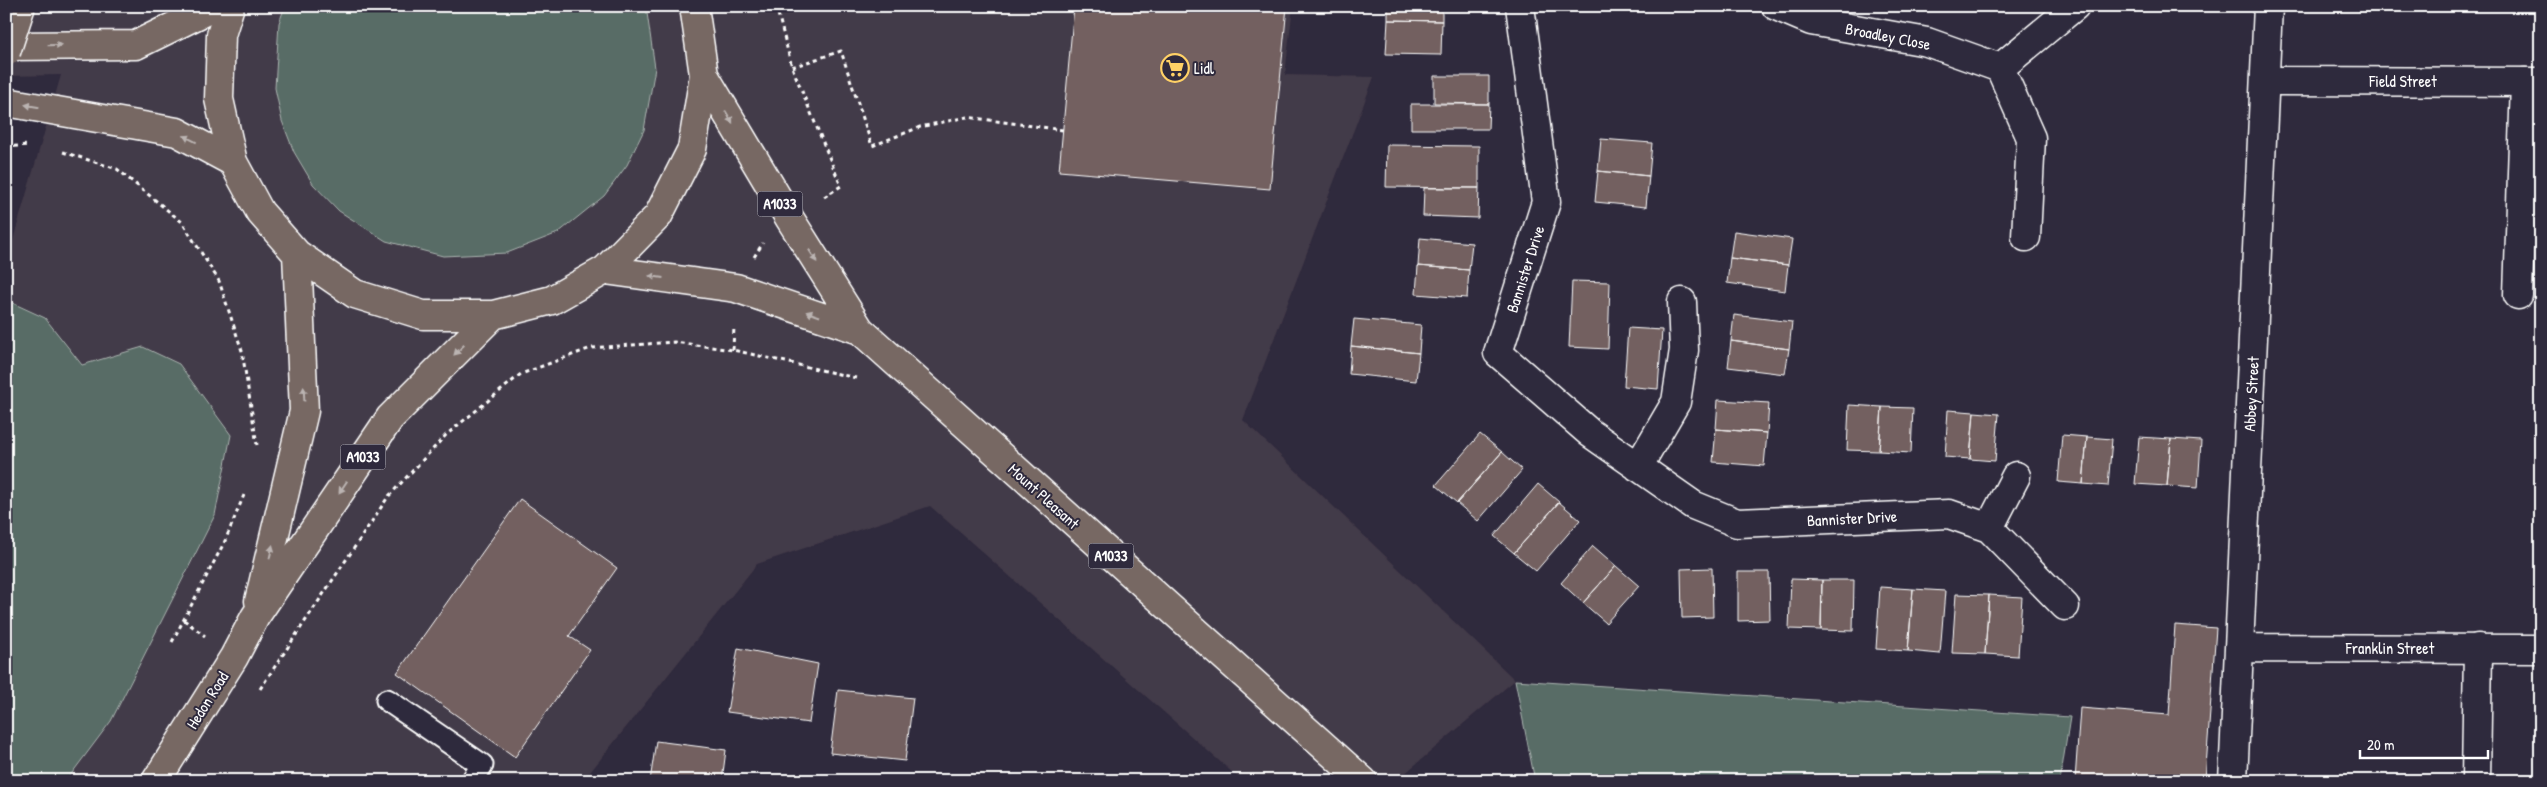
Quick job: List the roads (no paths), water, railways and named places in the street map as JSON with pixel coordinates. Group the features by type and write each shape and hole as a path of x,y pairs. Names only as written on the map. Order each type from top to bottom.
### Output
{"highway":[{"path":"6,52 21,6"},
{"path":"6,46 136,45 201,12 208,6"},
{"name":"A1033","path":"230,6 221,35 219,99 233,162 260,212 297,254 355,294 423,315 493,315 552,300 605,270 658,216 692,149 704,75 694,6"},
{"name":"A1033","path":"704,75 790,219 860,330"},
{"path":"6,102 177,132 233,162"},
{"name":"A1033","path":"256,617 304,411 297,254"},
{"name":"A1033","path":"605,270 736,288 860,330"},
{"name":"A1033","path":"256,617 390,418 493,315"},
{"name":"Mount Pleasant","path":"860,330 1363,781"},
{"name":"Hedon Road","path":"156,781 234,657 256,617"}],"street":[{"name":"Bannister Drive","path":"1520,6 1546,202 1498,353 1590,433 1693,505 1737,523 1949,514 1990,528 2066,606"},
{"name":"Broadley Close","path":"1776,6 1811,22 1927,42 2000,68"},
{"path":"2026,236 2032,138 2000,68 2075,6"},
{"name":"Abbey Street","path":"2233,781 2268,6"},
{"name":"Field Street","path":"2265,80 2533,82"},
{"path":"2518,295 2533,82"},
{"path":"1638,467 1676,402 1684,350 1682,302"},
{"path":"1990,528 2016,476"},
{"name":"Franklin Street","path":"2239,648 2541,649"},
{"path":"2476,781 2478,648"}],"lane":[{"path":"387,700 482,765 472,781"}],"place":[{"name":"Lidl","path":"1175,68"}]}
